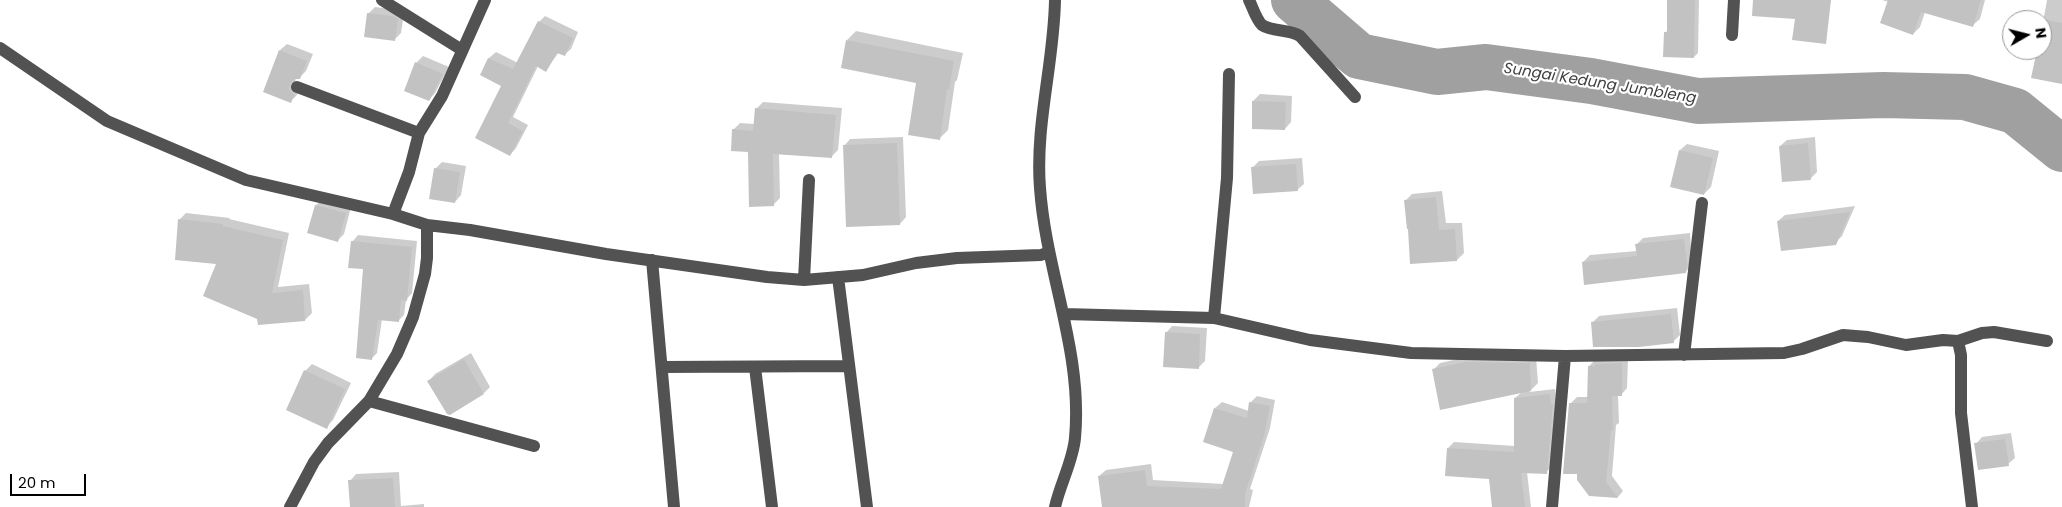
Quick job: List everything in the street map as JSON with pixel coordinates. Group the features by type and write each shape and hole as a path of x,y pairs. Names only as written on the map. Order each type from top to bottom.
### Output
{"street":[{"path":"382,0 462,50"},
{"path":"393,214 409,172 419,133 442,96 485,0"},
{"path":"1055,0 1052,47 1041,121 1039,157 1040,196 1049,252 1074,366 1076,428 1075,441 1055,507"},
{"path":"1249,0 1258,19 1264,26 1295,33 1300,36 1354,97"},
{"path":"1732,35 1734,0"},
{"path":"0,48 107,121 246,180 393,214 426,225 470,230 767,277 804,280 863,275 916,262 957,258 1041,255 1049,252"},
{"path":"1214,318 1227,178 1228,74"},
{"path":"297,88 419,133"},
{"path":"804,280 809,180"},
{"path":"1684,355 1702,203"},
{"path":"290,507 314,462 328,443 369,401 397,354 413,317 427,258 426,225"},
{"path":"652,260 674,507"},
{"path":"838,277 867,507"},
{"path":"1064,314 1214,318 1310,340 1411,353 1565,356 1784,353 1802,350 1843,335 1868,337 1913,345 1943,340 1958,341 1982,333 1994,332 2047,341"},
{"path":"1958,341 1961,355 1961,413 1972,507"},
{"path":"1552,507 1565,356"},
{"path":"662,367 849,366"},
{"path":"755,367 772,507"},
{"path":"369,401 534,446"}],"building":[{"path":"1667,0 1695,0 1694,58 1663,57 1664,32 1667,32"},
{"path":"1753,0 1831,0 1826,44 1792,40 1795,19 1752,16"},
{"path":"1888,0 1981,0 1973,27 1921,12 1913,35 1880,23"},
{"path":"367,13 392,16 398,19 395,41 364,37"},
{"path":"538,21 573,38 565,56 557,53 546,72 536,66 508,123 523,131 510,156 475,138 501,86 480,75 488,58 513,69"},
{"path":"2052,21 2062,23 2062,84 2031,78 2035,60 2052,60"},
{"path":"846,40 954,61 949,90 947,89 940,140 908,135 916,83 841,68"},
{"path":"279,50 307,61 300,79 295,79 290,84 289,89 294,95 291,103 263,92"},
{"path":"415,62 443,74 429,101 404,91"},
{"path":"1252,101 1286,102 1285,130 1252,129"},
{"path":"755,108 836,115 832,158 773,154 774,206 749,207 748,152 731,151 732,129 753,131"},
{"path":"897,143 900,225 846,227 843,145"},
{"path":"1808,143 1811,180 1782,182 1779,146"},
{"path":"1679,150 1713,158 1704,195 1670,187"},
{"path":"1296,164 1298,191 1253,194 1251,167"},
{"path":"434,168 460,172 455,203 429,199"},
{"path":"1436,197 1439,230 1455,229 1457,261 1410,264 1404,200"},
{"path":"315,205 346,213 338,242 307,233"},
{"path":"1850,212 1836,245 1781,251 1777,221"},
{"path":"178,219 223,224 223,226 283,240 272,293 303,290 305,321 258,325 257,319 203,296 216,264 175,260"},
{"path":"1684,239 1687,264 1686,273 1584,285 1582,262 1637,256 1635,244"},
{"path":"351,241 412,247 407,301 401,300 399,322 378,320 372,360 356,358 363,269 348,268"},
{"path":"1671,314 1674,343 1639,347 1593,347 1591,322"},
{"path":"1165,332 1200,334 1199,369 1163,367"},
{"path":"464,359 484,394 450,415 447,414 427,381"},
{"path":"1465,362 1530,363 1531,391 1440,410 1432,369"},
{"path":"1622,363 1622,396 1612,396 1613,430 1611,430 1606,482 1618,498 1589,496 1577,480 1577,474 1563,474 1569,403 1587,403 1588,366"},
{"path":"304,370 345,389 327,429 286,410"},
{"path":"1550,394 1551,404 1553,404 1547,474 1521,473 1525,507 1492,507 1489,479 1445,476 1447,448 1514,452 1514,398"},
{"path":"1249,402 1270,406 1264,436 1245,494 1245,507 1102,507 1098,476 1145,470 1147,486 1221,489 1233,452 1203,442 1214,408 1247,418"},
{"path":"2005,439 2009,466 1978,470 1974,443"},
{"path":"393,478 395,507 350,507 348,480"}],"waterway":[{"name":"Sungai Kedung Jumbleng","path":"1294,0 1359,56 1437,72 1486,67 1591,81 1698,101 1883,95 1965,97 2015,111 2062,149"}]}
